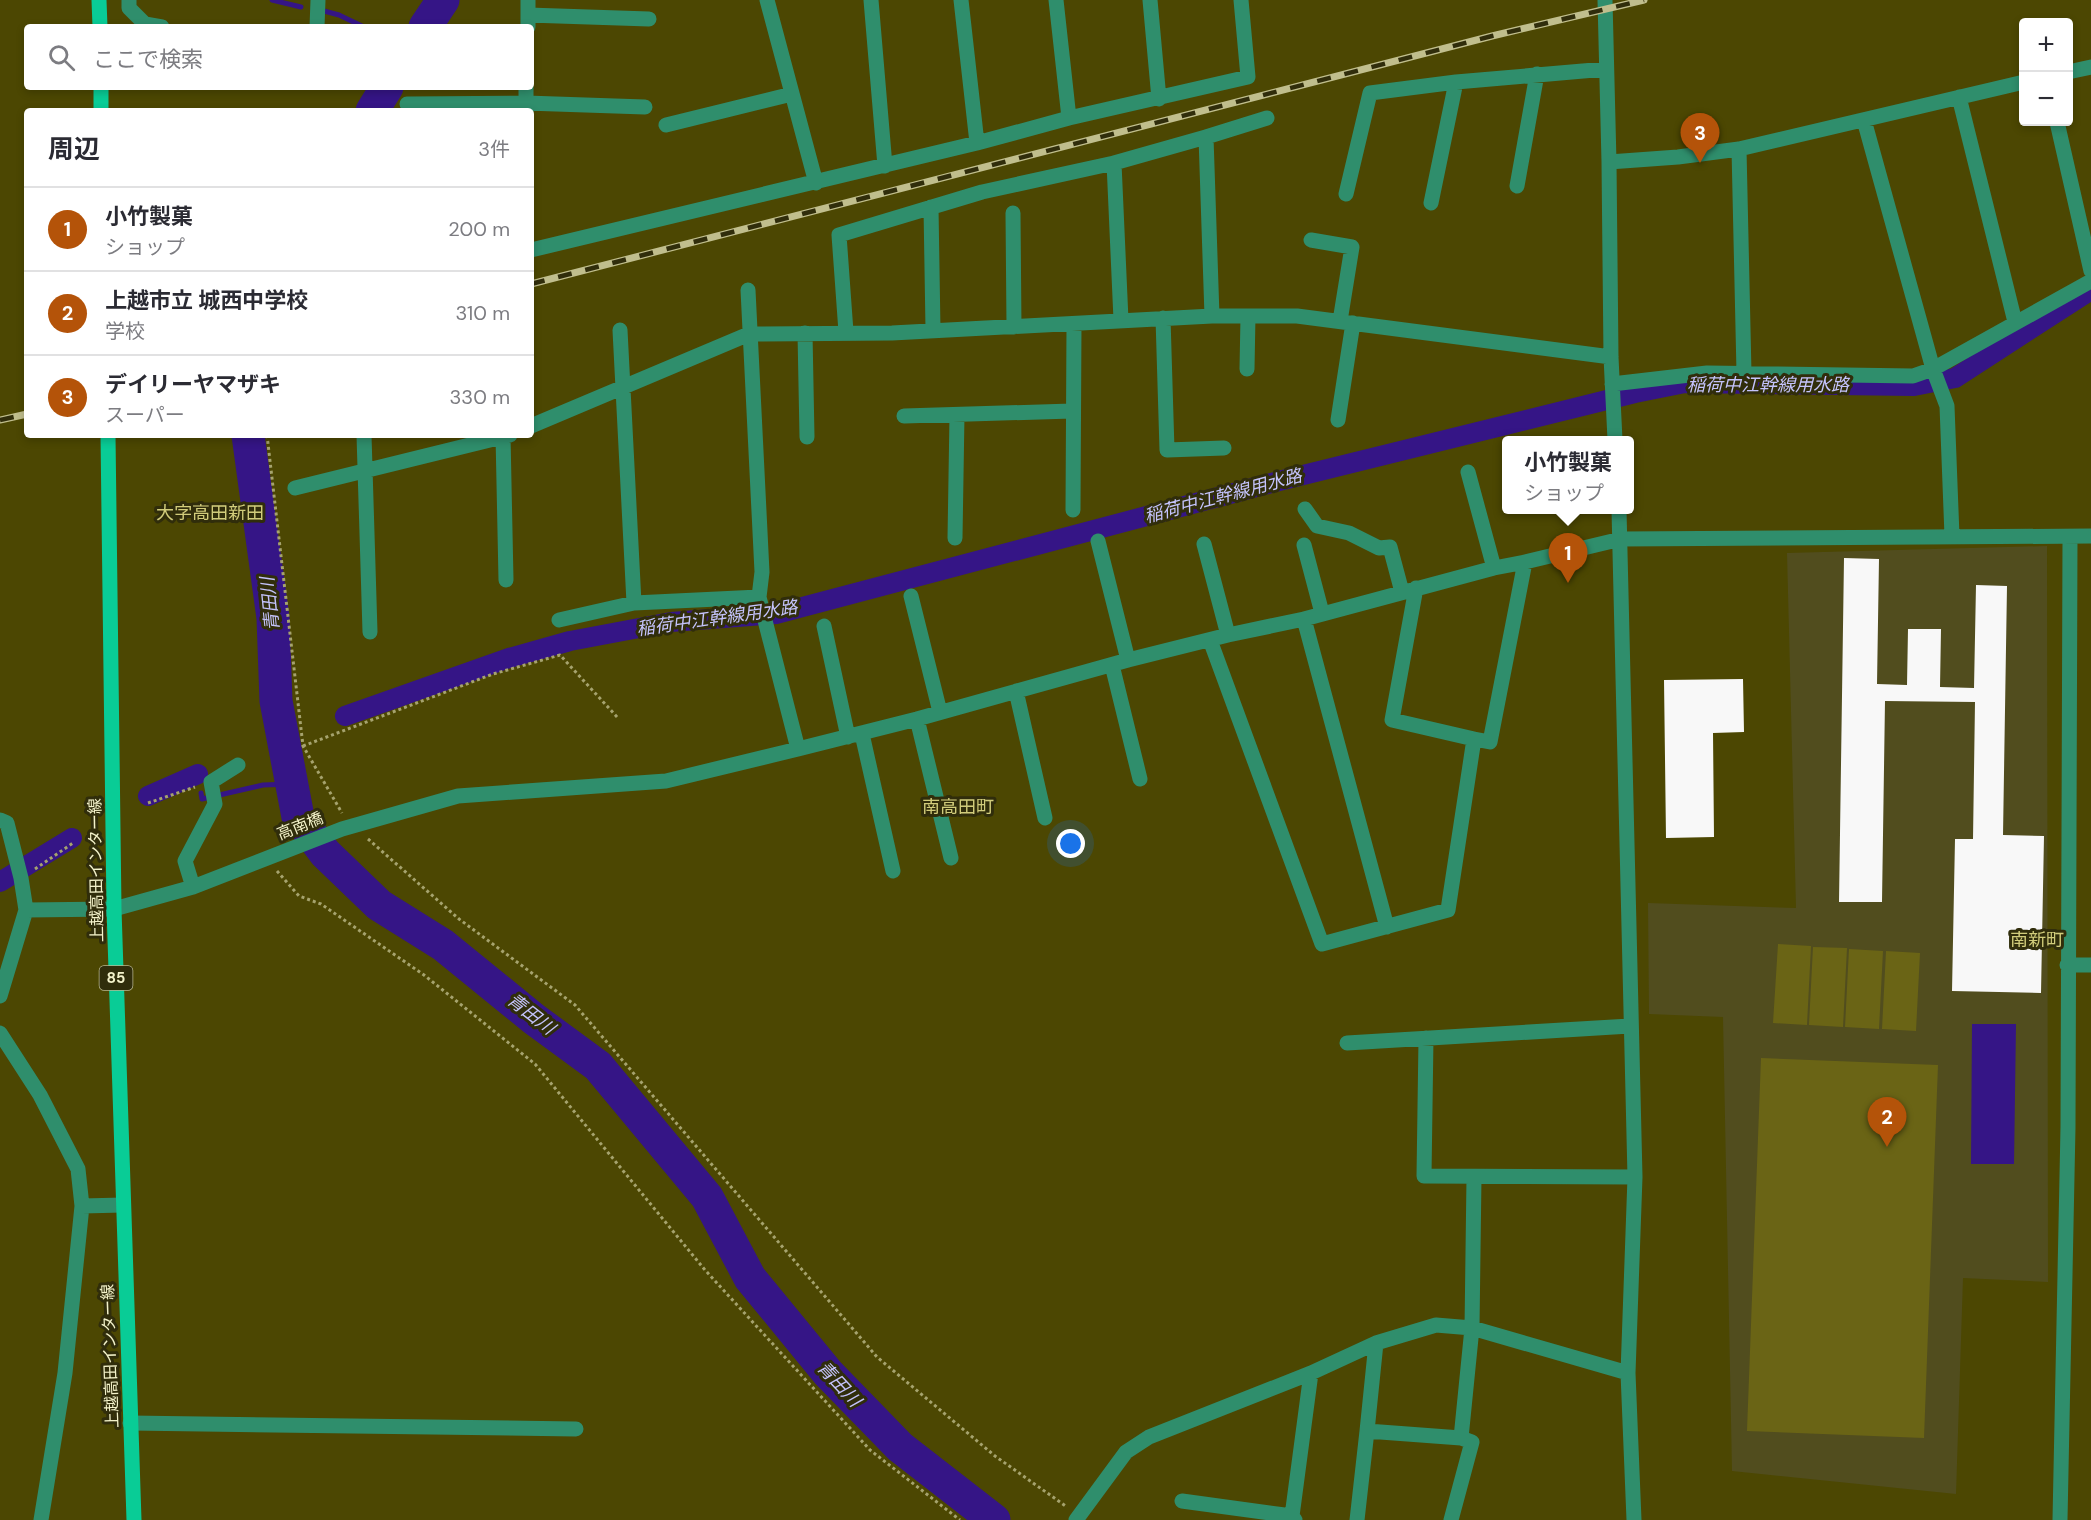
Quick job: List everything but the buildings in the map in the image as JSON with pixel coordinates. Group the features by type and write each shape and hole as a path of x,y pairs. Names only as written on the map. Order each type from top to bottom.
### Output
{"main road":[{"path":"99,0 100,24"},
{"path":"101,90 101,108"},
{"name":"上越高田インター線","path":"108,438 114,909 134,1520"}],"street":[{"path":"129,0 129,8 145,24"},
{"path":"317,24 318,0"},
{"path":"767,0 816,183"},
{"path":"871,0 885,166"},
{"path":"961,0 977,143"},
{"path":"1056,0 1069,118"},
{"path":"1150,0 1159,99"},
{"path":"534,249 816,183 1069,118 1248,77 1241,0"},
{"path":"1605,0 1611,357 1615,436"},
{"path":"528,14 650,19"},
{"path":"2073,71 2091,67"},
{"path":"1346,194 1370,93 1456,82 1606,69"},
{"path":"1516,186 1537,74"},
{"path":"1431,203 1456,82"},
{"path":"1609,162 1678,157 1739,149 2019,83"},
{"path":"526,90 526,107"},
{"path":"666,125 792,94"},
{"path":"1959,97 2015,322"},
{"path":"407,104 645,107"},
{"path":"846,332 839,235 982,192 1114,163 1267,118"},
{"path":"1864,120 1933,369 1947,406 1952,536"},
{"path":"2058,126 2091,271"},
{"path":"1206,136 1212,316"},
{"path":"1739,149 1744,372"},
{"path":"1114,163 1121,320"},
{"path":"931,207 933,330"},
{"path":"1013,213 1014,327"},
{"path":"1311,240 1352,247 1338,420"},
{"path":"1612,384 1707,373 1744,372 1913,376 1933,369 2091,280"},
{"path":"748,290 762,572 759,597 798,749"},
{"path":"1247,369 1248,316"},
{"path":"534,425 749,334 892,333 1163,318 1297,316 1611,357"},
{"path":"1163,318 1167,450 1224,448"},
{"path":"1073,510 1074,324"},
{"path":"620,330 634,603"},
{"path":"805,333 807,437"},
{"path":"904,416 1072,411"},
{"path":"955,538 957,416"},
{"path":"364,438 370,632"},
{"path":"295,488 497,438"},
{"path":"505,438 506,580"},
{"path":"1468,472 1494,568"},
{"path":"1305,509 1317,526 1349,533 1379,548 1390,547 1409,590 1392,720 1490,742 1525,562"},
{"path":"1619,514 1635,1177 1628,1373 1634,1520"},
{"name":"高南橋","path":"26,910 114,909 193,887 348,827 458,796 666,781 917,719 1128,660 1304,619 1494,568 1621,539 2091,536"},
{"path":"2060,1520 2068,1127 2070,537"},
{"path":"1098,541 1128,660"},
{"path":"1204,543 1228,635"},
{"path":"1305,545 1322,613"},
{"path":"911,596 940,712"},
{"path":"559,620 634,603 759,597"},
{"path":"1304,619 1387,927"},
{"path":"824,626 893,871"},
{"path":"1210,640 1322,944 1448,910 1474,739"},
{"path":"1112,665 1140,779"},
{"path":"1016,691 1045,818"},
{"path":"917,719 951,858"},
{"path":"193,887 185,861 213,792 238,765"},
{"path":"0,820 7,823 21,878 26,910 0,996"},
{"path":"2067,965 2091,965"},
{"path":"1347,1043 1630,1026"},
{"path":"0,1033 40,1095 78,1169 82,1206 65,1373 41,1520"},
{"path":"1426,1038 1424,1176 1635,1177"},
{"path":"1461,1438 1472,1328 1474,1177"},
{"path":"82,1206 123,1205"},
{"path":"1077,1518 1126,1452 1149,1437 1311,1373 1376,1343 1436,1325 1472,1328 1628,1373"},
{"path":"1357,1520 1376,1343"},
{"path":"1182,1501 1293,1518 1311,1373"},
{"path":"130,1423 576,1429"},
{"path":"1367,1431 1461,1438 1472,1442 1451,1520"}],"path":[{"path":"267,438 303,746 344,816 348,827 459,919 575,1005 877,1357 995,1456 1077,1518"},
{"path":"303,746 494,674 560,656 618,718"},
{"path":"148,803 213,792"},
{"path":"21,878 73,843"},
{"path":"269,858 299,896 321,904 424,975 535,1064 705,1270 870,1450 960,1520"}],"shaded area":[{"path":"2047,546 2048,1282 1963,1278 1956,1494 1732,1471 1723,1017 1649,1014 1648,903 1796,908 1787,553"},
{"path":"1778,944 1811,946 1807,1025 1773,1023"},
{"path":"1813,947 1847,948 1843,1027 1809,1025"},
{"path":"1849,949 1883,951 1879,1029 1845,1027"},
{"path":"1886,951 1920,953 1916,1031 1882,1029"},
{"path":"1972,1024 2016,1024 2014,1164 1971,1164"},
{"path":"1761,1058 1938,1065 1924,1438 1747,1431"}],"waterway":[{"path":"272,0 301,7"},
{"name":"青田川","path":"427,24 443,0"},
{"path":"324,11 358,24"},
{"name":"青田川","path":"374,108 385,90"},
{"name":"稲荷中江幹線用水路","path":"345,716 509,658 570,641 671,622 776,614 1279,481 1635,393 1685,383 1914,386 1955,378 2091,290"},
{"name":"青田川","path":"248,438 273,618 276,701 298,817 325,853 379,905 443,945 534,1019 598,1066 707,1197 750,1278 828,1373 900,1447 994,1520"},
{"name":"稲荷中江幹線用水路","path":"198,774 199,780"},
{"name":"稲荷中江幹線用水路","path":"148,796 198,774"},
{"path":"201,793 202,799 263,785 292,784"},
{"name":"稲荷中江幹線用水路","path":"0,882 72,838"}],"railway":[{"path":"534,283 1492,36 1644,0"},
{"path":"0,420 24,415"}],"place":[{"name":"デイリーヤマザキ","path":"1700,163"},
{"name":"小竹製菓","path":"1568,583"},
{"name":"上越市立 城西中学校","path":"1887,1147"}],"district":[{"name":"大字高田新田","path":"210,513"},
{"name":"南高田町","path":"958,807"},
{"name":"南新町","path":"2037,940"}]}
